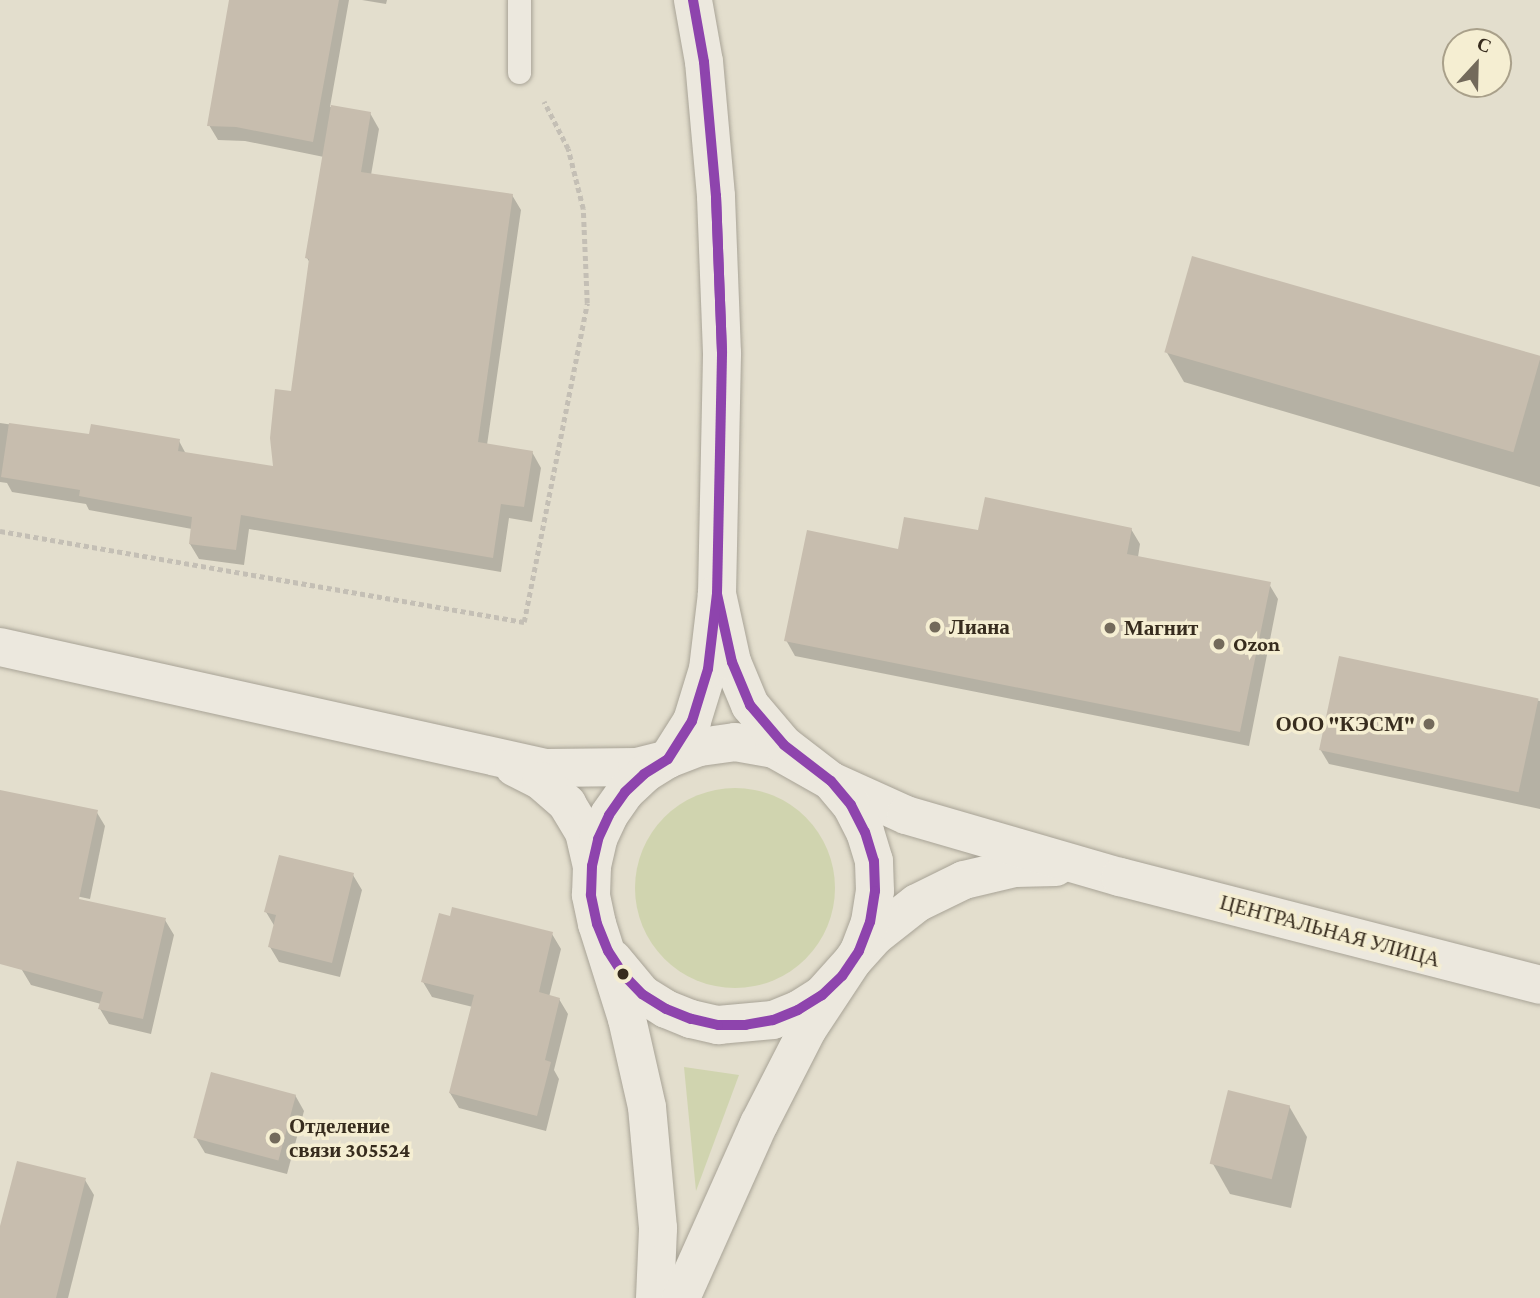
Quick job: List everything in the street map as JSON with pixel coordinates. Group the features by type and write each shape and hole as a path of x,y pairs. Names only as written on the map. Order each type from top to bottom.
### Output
{"main road":[{"path":"655,1298 659,1228 647,1107 627,1019 608,951 597,924 591,895 592,866 598,839 609,815 625,792 644,774 668,759 692,721 708,669 717,594 722,353 716,196 704,62 693,0"},
{"path":"681,1298 759,1124 807,1030 859,951 870,922 875,881 874,862 865,832 851,805 831,781 784,746 750,705 732,662 717,594"},
{"path":"0,647 500,760 546,768 591,770 637,767 700,747 735,743 774,749 831,781 906,815 1120,877"},
{"path":"500,760 541,781 567,804 584,832 592,866"},
{"path":"608,951 623,974 642,994 666,1009 718,1025 773,1020 798,1010 822,995 885,928 917,903 964,880 1015,868 1069,866 1120,877"},
{"name":"ЦЕНТРАЛЬНАЯ УЛИЦА","path":"1120,877 1540,985"}],"lane":[{"path":"519,0 519,72"}],"path":[{"path":"0,531 524,622 587,303 583,209 568,149 544,102 519,72"}],"green space":[{"path":"735,788 755,790 773,796 806,817 827,850 833,868 833,908 827,926 806,959 773,980 755,986 735,988 715,986 697,980 664,959 643,926 637,908 635,888 637,868 643,850 664,817 697,796 715,790"},
{"path":"684,1067 739,1075 696,1191"}],"building":[{"path":"229,0 339,0 313,142 236,127 207,126"},
{"path":"331,105 371,112 361,172 513,194 478,442 533,451 524,507 501,504 493,558 241,515 236,550 189,544 192,517 79,496 80,490 1,477 9,423 89,434 91,424 180,439 178,451 273,466 270,438 275,389 291,391 309,259 305,258"},
{"path":"1192,256 1540,356 1513,452 1164,352"},
{"name":"Магнит","path":"985,497 1132,528 1127,554 1271,582 1240,732 784,641 807,530 898,549 904,517 978,530"},
{"name":"ООО \"КЭСМ\"","path":"1339,656 1539,698 1519,792 1319,750"},
{"path":"0,790 98,810 79,899 166,918 143,1019 98,1009 103,992 0,964"},
{"path":"279,855 354,873 332,963 268,947 276,915 264,912"},
{"path":"452,907 553,932 539,992 560,998 545,1060 551,1062 537,1116 449,1093 474,995 421,982 439,913 450,916"},
{"path":"211,1072 296,1095 278,1160 193,1138"},
{"path":"1228,1090 1290,1105 1272,1179 1210,1164"},
{"path":"17,1161 86,1178 56,1298 0,1298 0,1226"}],"transit line":[{"path":"693,0 704,62 716,196"},
{"path":"716,196 722,353"},
{"path":"716,196 722,353"},
{"path":"717,594 722,353"},
{"path":"717,594 732,662 750,705 784,745 831,781 851,805 865,832 874,861 875,891 870,922 859,951 842,976 822,995 798,1010 773,1020 746,1025 718,1025 691,1019 666,1009 642,994 623,974 608,951 597,924 591,895 592,866 598,839 609,815 625,792 644,774 668,759 692,721 708,669 717,594"}],"place":[{"name":"Лиана","path":"935,627"},
{"name":"Магнит","path":"1110,628"},
{"name":"Ozon","path":"1219,644"},
{"name":"ООО \"КЭСМ\"","path":"1429,724"},
{"name":"Отделение связи 305524","path":"275,1138"}]}
